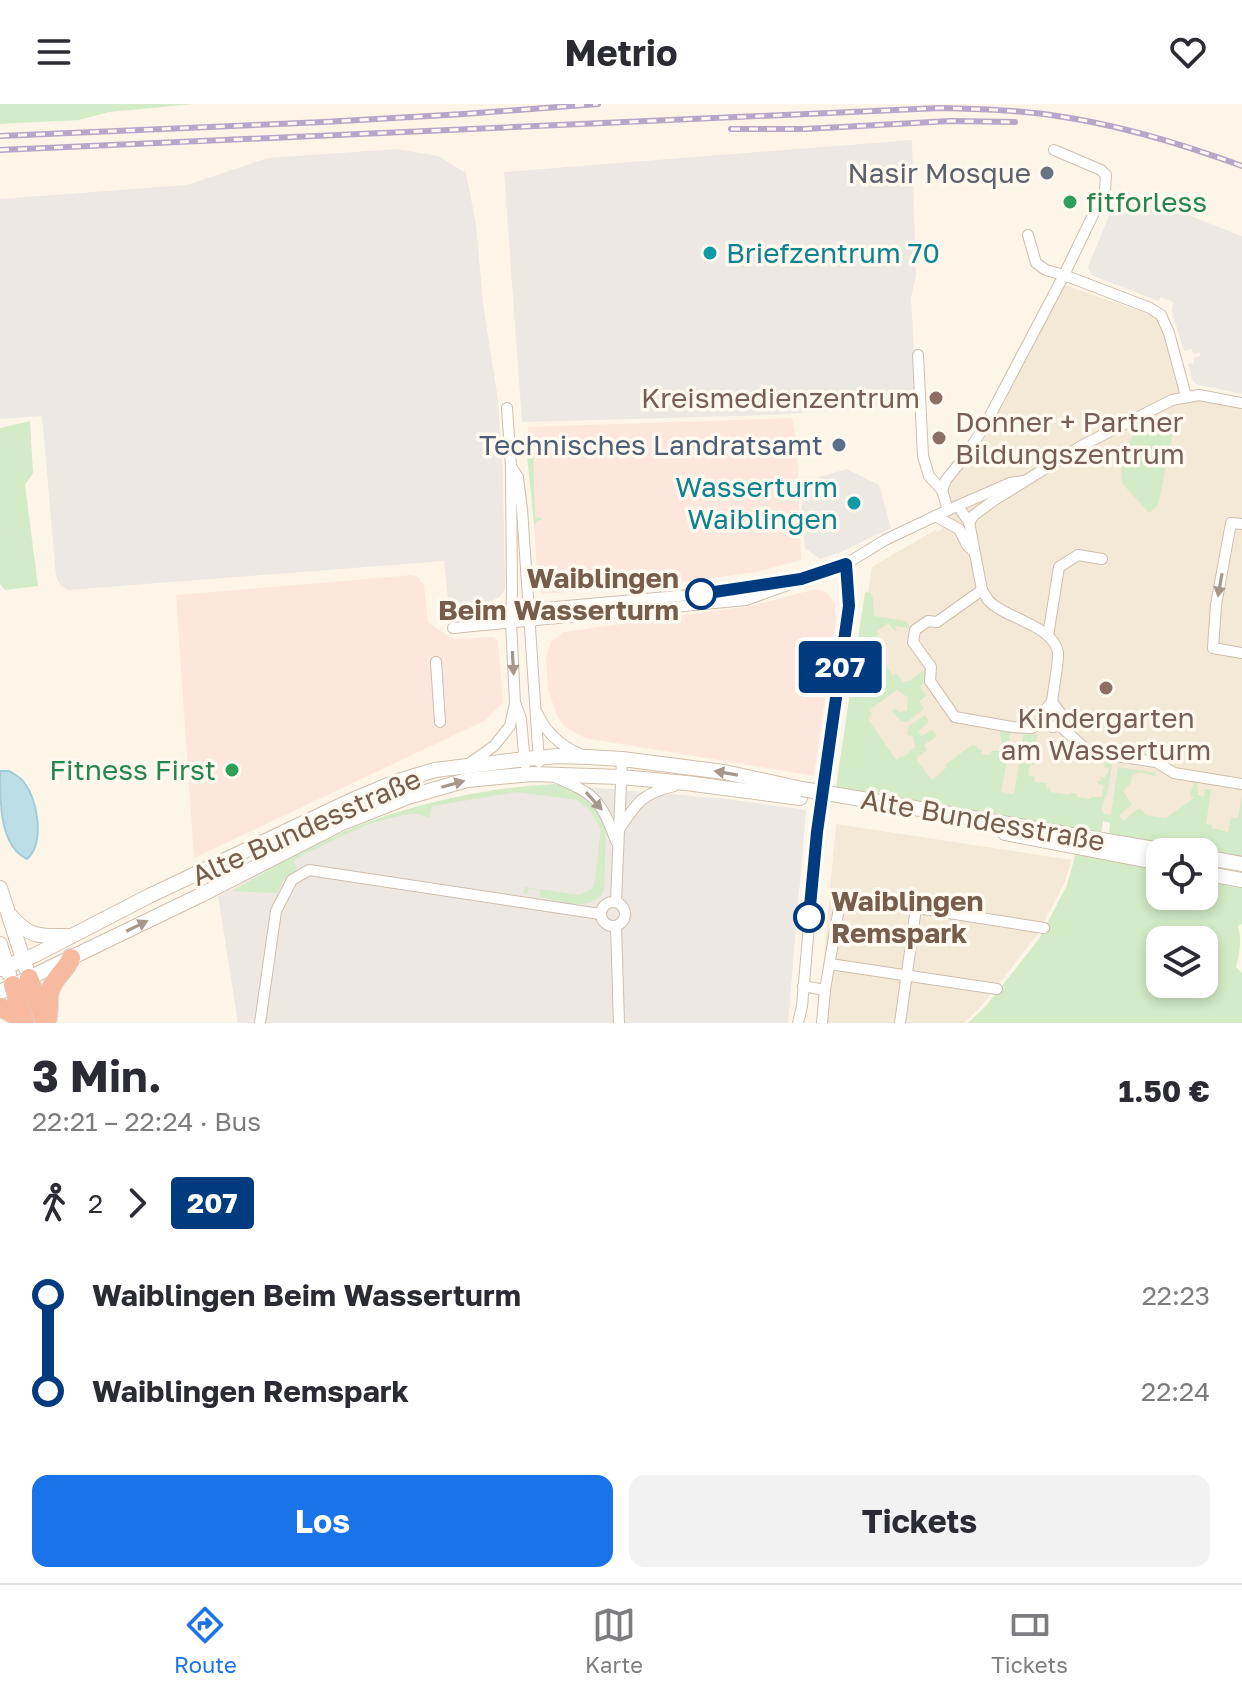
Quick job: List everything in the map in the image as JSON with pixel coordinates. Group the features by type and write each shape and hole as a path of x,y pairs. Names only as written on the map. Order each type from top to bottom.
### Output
{"highway":[{"path":"14,985 45,1023 50,1014 51,988 71,958"},
{"path":"14,985 24,1022"},
{"path":"0,1007 24,1022"}],"main road":[{"name":"Alte Bundesstraße","path":"14,985 342,823 408,797 467,780 588,757 724,772 801,794"},
{"name":"Alte Bundesstraße","path":"3,968 350,801 435,770 467,765 536,768 801,794"},
{"path":"801,794 843,801"},
{"name":"Alte Bundesstraße","path":"843,801 1146,848"},
{"name":"Alte Bundesstraße","path":"843,801 1146,860"},
{"path":"1218,860 1242,864"},
{"path":"1218,876 1242,880"},
{"path":"0,888 24,959 14,985"},
{"path":"9,913 20,928 32,934 75,936"},
{"path":"0,944 3,968 14,985"}],"street":[{"path":"942,490 983,429 1105,190 1106,175 1094,165 1054,150"},
{"path":"1028,235 1036,263 1046,270 1150,308 1161,315 1186,396"},
{"path":"918,355 923,456 929,476 942,490 964,525 974,552 982,590 988,600 1038,628 1048,636 1058,652 1052,702 1042,715 1043,721 1050,727 1059,725"},
{"path":"964,525 1024,481 1083,445 1172,400 1186,396 1211,396 1242,403"},
{"path":"467,765 494,746 510,726 515,703 507,408"},
{"path":"511,467 518,477 522,509 536,768"},
{"path":"453,628 529,621 555,613 746,600 846,564 885,540 935,516 1010,483 1024,481"},
{"path":"935,516 964,525"},
{"path":"1242,524 1231,523 1216,605 1213,648 1242,653"},
{"path":"1048,636 1059,567 1078,555 1102,559"},
{"path":"798,1023 817,832 849,606 846,564"},
{"path":"982,590 937,622 928,621 915,630 913,642 931,667 930,681 955,717 1032,728 1043,721"},
{"path":"526,592 536,603 555,613"},
{"path":"458,612 527,608 555,613"},
{"path":"530,639 555,613"},
{"path":"436,662 440,722"},
{"path":"1052,702 1062,715 1059,725"},
{"path":"515,703 536,768"},
{"path":"535,708 544,728 563,747 588,757"},
{"path":"1059,725 1089,752 1156,762 1174,773 1242,784"},
{"path":"616,902 622,759"},
{"path":"536,768 581,787 599,802 618,845"},
{"path":"619,830 639,800 655,790 686,783"},
{"path":"260,1023 276,911 292,880 309,870 600,914 607,925 616,926 626,916 622,905 616,902 608,903 600,914"},
{"path":"822,1023 841,896 1044,928"},
{"path":"900,1023 916,908"},
{"path":"616,926 619,1023"},
{"path":"830,964 997,989"},
{"path":"803,986 825,990"},
{"path":"802,1006 805,1023"}],"shaded area":[{"path":"912,140 916,276 911,298 917,404 773,415 522,422 504,172"},
{"path":"397,149 438,156 466,173 476,224 483,303 498,400 505,589 500,597 491,601 460,603 448,599 444,561 68,590 60,585 56,576 42,416 0,419 0,199 187,185 268,158"},
{"path":"1120,189 1242,236 1242,394 1196,384 1192,379 1188,364 1194,363 1193,358 1200,356 1200,353 1193,354 1192,349 1184,351 1172,312 1173,302 1161,297 1159,301 1091,275 1088,267"},
{"path":"1064,285 1163,319 1188,400 1242,408 1242,845 1218,841 1218,838 1202,838 842,775 872,567 946,525 947,485 985,438"},
{"path":"792,418 797,441 801,560 756,572 666,584 543,594 538,588 528,427"},
{"path":"847,469 879,485 891,528 820,559 805,548 801,516 805,481"},
{"path":"412,575 424,585 428,622 453,639 493,637 498,640 503,702 486,720 194,858 176,595"},
{"path":"815,589 826,592 835,603 836,620 814,776 585,738 565,727 557,716 548,689 546,656 551,642 564,632 756,605"},
{"path":"562,785 727,799 806,810 788,1023 238,1023 218,896 329,839 433,803"},
{"path":"836,824 1072,860 1064,884 1037,935 983,1004 964,1023 818,1023"}],"green space":[{"path":"0,104 193,104 109,112 79,120 0,124"},
{"path":"30,421 33,473 25,485 38,586 5,590 0,584 0,428"},
{"path":"1173,432 1158,505 1149,513 1123,484 1121,473 1125,451 1134,435"},
{"path":"533,434 535,517 542,518 536,524 534,524 525,436"},
{"path":"865,592 873,598 874,616 905,621 911,628 895,626 895,631 888,623 869,642 893,676 897,674 903,682 909,681 925,670 918,657 927,668 925,682 920,686 926,696 919,701 924,709 907,722 900,721 892,710 907,711 908,697 897,690 869,710 872,714 868,719 896,760 905,757 915,747 913,736 907,735 909,726 925,715 929,722 918,731 922,736 932,730 937,736 924,745 927,750 916,758 932,780 947,767 945,765 972,745 982,750 981,754 1000,751 1000,731 986,727 1011,731 1001,792 1014,794 1024,733 1038,735 1036,742 1031,742 1030,749 1036,757 1028,775 1034,777 1035,782 1047,783 1046,788 1050,792 1077,794 1077,797 1090,799 1102,797 1104,785 1098,784 1098,781 1108,774 1109,768 1104,767 1106,758 1113,759 1102,810 1104,814 1111,815 1118,767 1156,773 1155,776 1140,772 1132,775 1131,783 1123,791 1132,805 1119,815 1123,821 1138,809 1146,815 1166,818 1194,798 1190,794 1194,783 1188,782 1188,779 1197,780 1198,795 1204,796 1205,789 1211,790 1206,824 1228,832 1231,818 1238,818 1242,795 1242,857 1218,853 1218,838 1146,840 1109,834 1110,823 1103,821 1101,834 836,787"},
{"path":"554,784 576,788 591,798 606,826 604,889 593,902 576,904 557,901 540,897 540,890 528,888 527,895 524,894 525,887 579,895 592,889 601,829 590,810 577,800 517,792 432,806 430,818 412,814 366,826 293,860 297,869 283,881 277,893 232,891 336,835 396,813 459,796"},
{"path":"1076,852 1146,867 1146,910 1218,910 1218,882 1242,886 1242,924 1238,926 1240,946 1236,967 1242,973 1242,1023 968,1023 986,1006 1039,939 1067,885"}],"water":[{"path":"0,771 9,771 21,779 33,800 38,833 33,852 27,859 11,844 3,822"}],"railway":[{"path":"0,136 324,122 598,104"},
{"path":"0,150 940,108 1013,111 1081,120 1151,136 1242,166"},
{"path":"731,129 805,129 950,121 1015,122"}],"bus line":[{"name":"207","path":"701,594 801,579 846,564 849,606 817,832 809,917"}],"place":[{"name":"Nasir Mosque","path":"1047,173"},
{"name":"fitforless","path":"1070,202"},
{"name":"Briefzentrum 70","path":"710,253"},
{"name":"Kreismedienzentrum","path":"936,398"},
{"name":"Donner + Partner Bildungszentrum","path":"939,438"},
{"name":"Technisches Landratsamt","path":"839,445"},
{"name":"Wasserturm Waiblingen","path":"854,503"},
{"name":"Waiblingen Beim Wasserturm","path":"701,594"},
{"name":"Kindergarten am Wasserturm","path":"1106,688"},
{"name":"Fitness First","path":"232,770"},
{"name":"Waiblingen Remspark","path":"809,917"}]}
